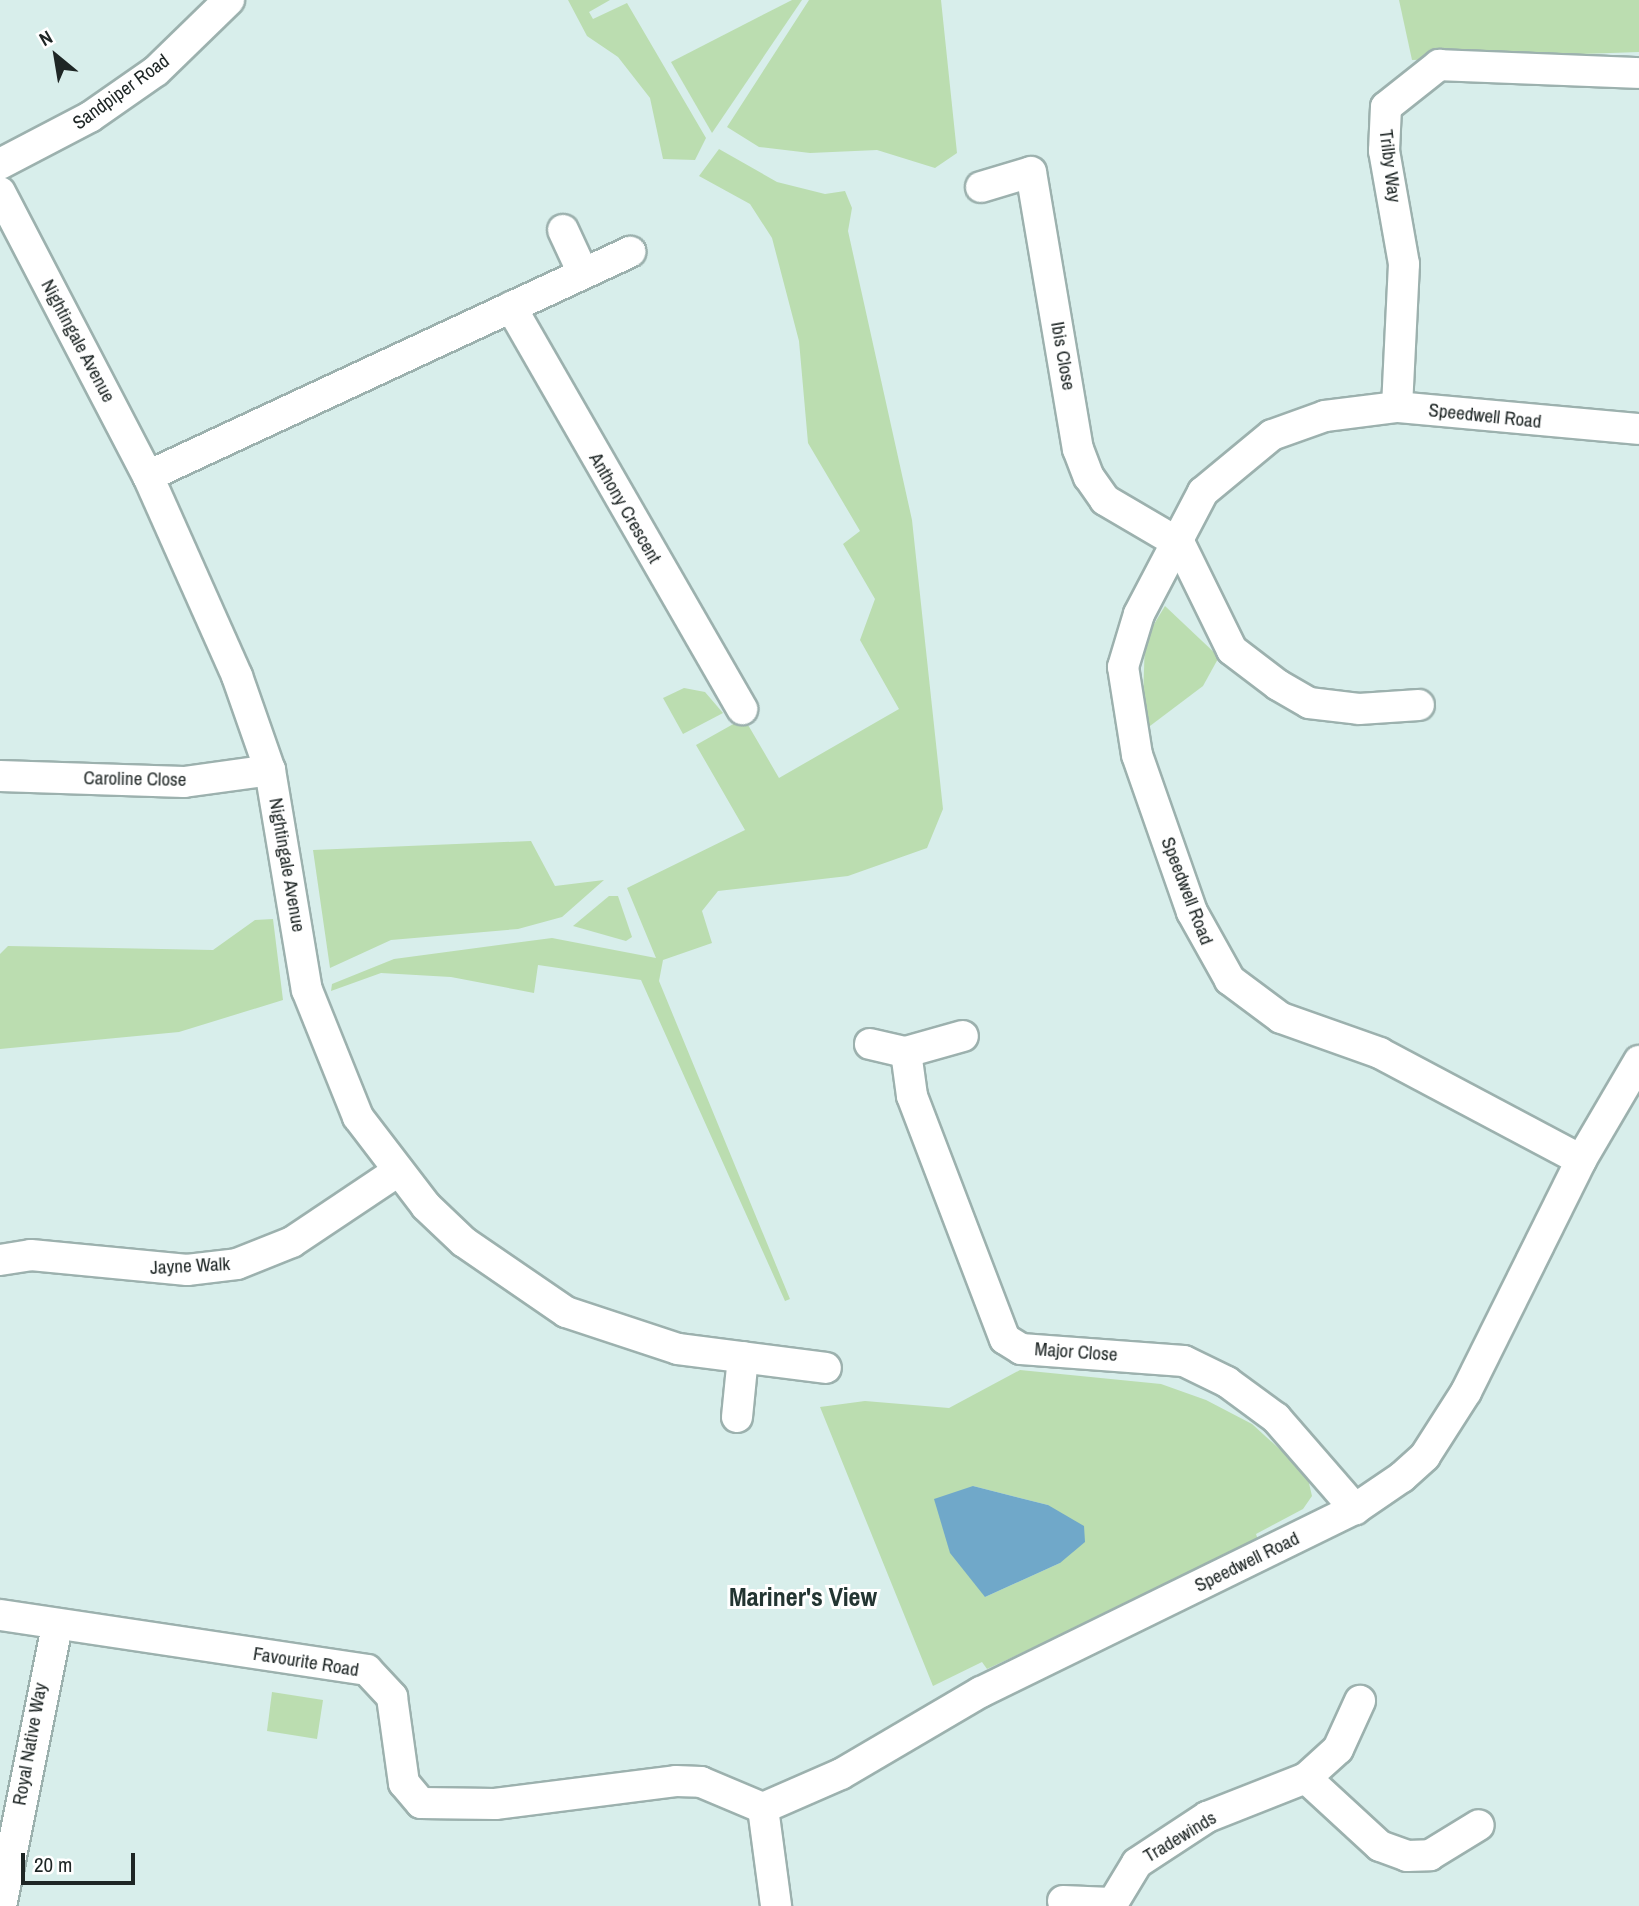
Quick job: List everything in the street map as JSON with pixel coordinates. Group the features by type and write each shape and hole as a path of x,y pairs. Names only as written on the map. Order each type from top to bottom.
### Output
{"street":[{"name":"Sandpiper Road","path":"0,164 90,117 145,78 229,0"},
{"name":"Trilby Way","path":"1397,407 1404,264 1384,151 1386,107 1439,65 1639,72"},
{"name":"Ibis Close","path":"981,187 1031,172 1078,449 1089,477 1105,500 1180,544"},
{"name":"Nightingale Avenue","path":"0,192 148,476 237,676 270,770 307,990 358,1116 398,1171 464,1242 566,1312 678,1349 827,1368"},
{"path":"563,230 583,273"},
{"path":"148,476 630,252"},
{"name":"Anthony Crescent","path":"511,307 742,709"},
{"name":"Speedwell Road","path":"1581,1160 1380,1053 1281,1018 1230,980 1208,949 1137,755 1123,667 1139,614 1180,544 1203,492 1272,435 1325,416 1397,407 1639,429"},
{"path":"1180,544 1232,650 1278,685 1309,703 1359,709 1419,705"},
{"name":"Caroline Close","path":"0,776 184,782 270,770"},
{"path":"870,1044 906,1052 963,1036"},
{"name":"Major Close","path":"906,1052 912,1096 1005,1339 1021,1349 1184,1361 1227,1382 1276,1418 1355,1509"},
{"name":"Speedwell Road","path":"763,1808 841,1774 981,1692 1355,1509 1425,1456 1466,1392 1581,1160 1639,1061"},
{"name":"Jayne Walk","path":"0,1260 31,1255 187,1270 237,1264 292,1242 398,1171"},
{"path":"737,1417 743,1357"},
{"name":"Favourite Road","path":"0,1615 367,1670 392,1698 404,1783 421,1803 495,1804 676,1781 701,1782 763,1808"},
{"name":"Royal Native Way","path":"1,1906 57,1625"},
{"name":"Tradewinds","path":"1063,1901 1111,1904 1137,1863 1207,1817 1307,1778 1338,1749 1360,1700"},
{"path":"1307,1778 1380,1846 1406,1856 1446,1848 1479,1825"},
{"path":"763,1808 776,1906"}],"green space":[{"path":"568,0 610,0 589,12 593,19 627,3 706,138 695,160 663,159 650,98 618,57 587,36"},
{"path":"792,0 802,0 712,133 671,62"},
{"path":"809,0 941,0 957,153 935,168 877,150 810,153 759,147 727,127"},
{"path":"1399,0 1639,0 1639,52 1412,60"},
{"path":"719,149 777,182 825,194 845,191 852,208 848,231 912,520 943,809 927,848 848,876 718,891 702,911 712,943 663,960 659,981 790,1299 785,1301 641,980 538,965 534,993 451,977 381,973 331,991 332,984 394,959 552,938 656,958 627,888 745,830 696,745 744,718 779,778 899,709 860,640 875,599 843,544 860,531 808,443 799,341 772,238 750,204 699,176"},
{"path":"1165,606 1219,657 1203,686 1142,732 1145,639"},
{"path":"684,688 705,692 723,713 683,734 663,698"},
{"path":"531,841 555,886 604,880 562,917 518,929 391,940 330,968 313,850"},
{"path":"609,896 618,896 632,937 626,941 573,926"},
{"path":"273,919 283,1000 179,1032 0,1049 0,954 8,946 213,950 255,920"},
{"path":"1020,1370 1161,1384 1206,1400 1252,1424 1308,1479 1312,1496 1303,1509 1256,1534 1259,1543 987,1669 982,1662 933,1686 820,1407 865,1401 949,1408","holes":["973,1486 1048,1505 1060,1563 985,1597"]},
{"path":"272,1692 323,1700 317,1739 267,1731"}],"water":[{"path":"973,1486 1048,1505 1084,1526 1085,1542 1060,1563 985,1597 950,1553 934,1499"}],"district":[{"name":"Mariner's View","path":"803,1597"}]}
